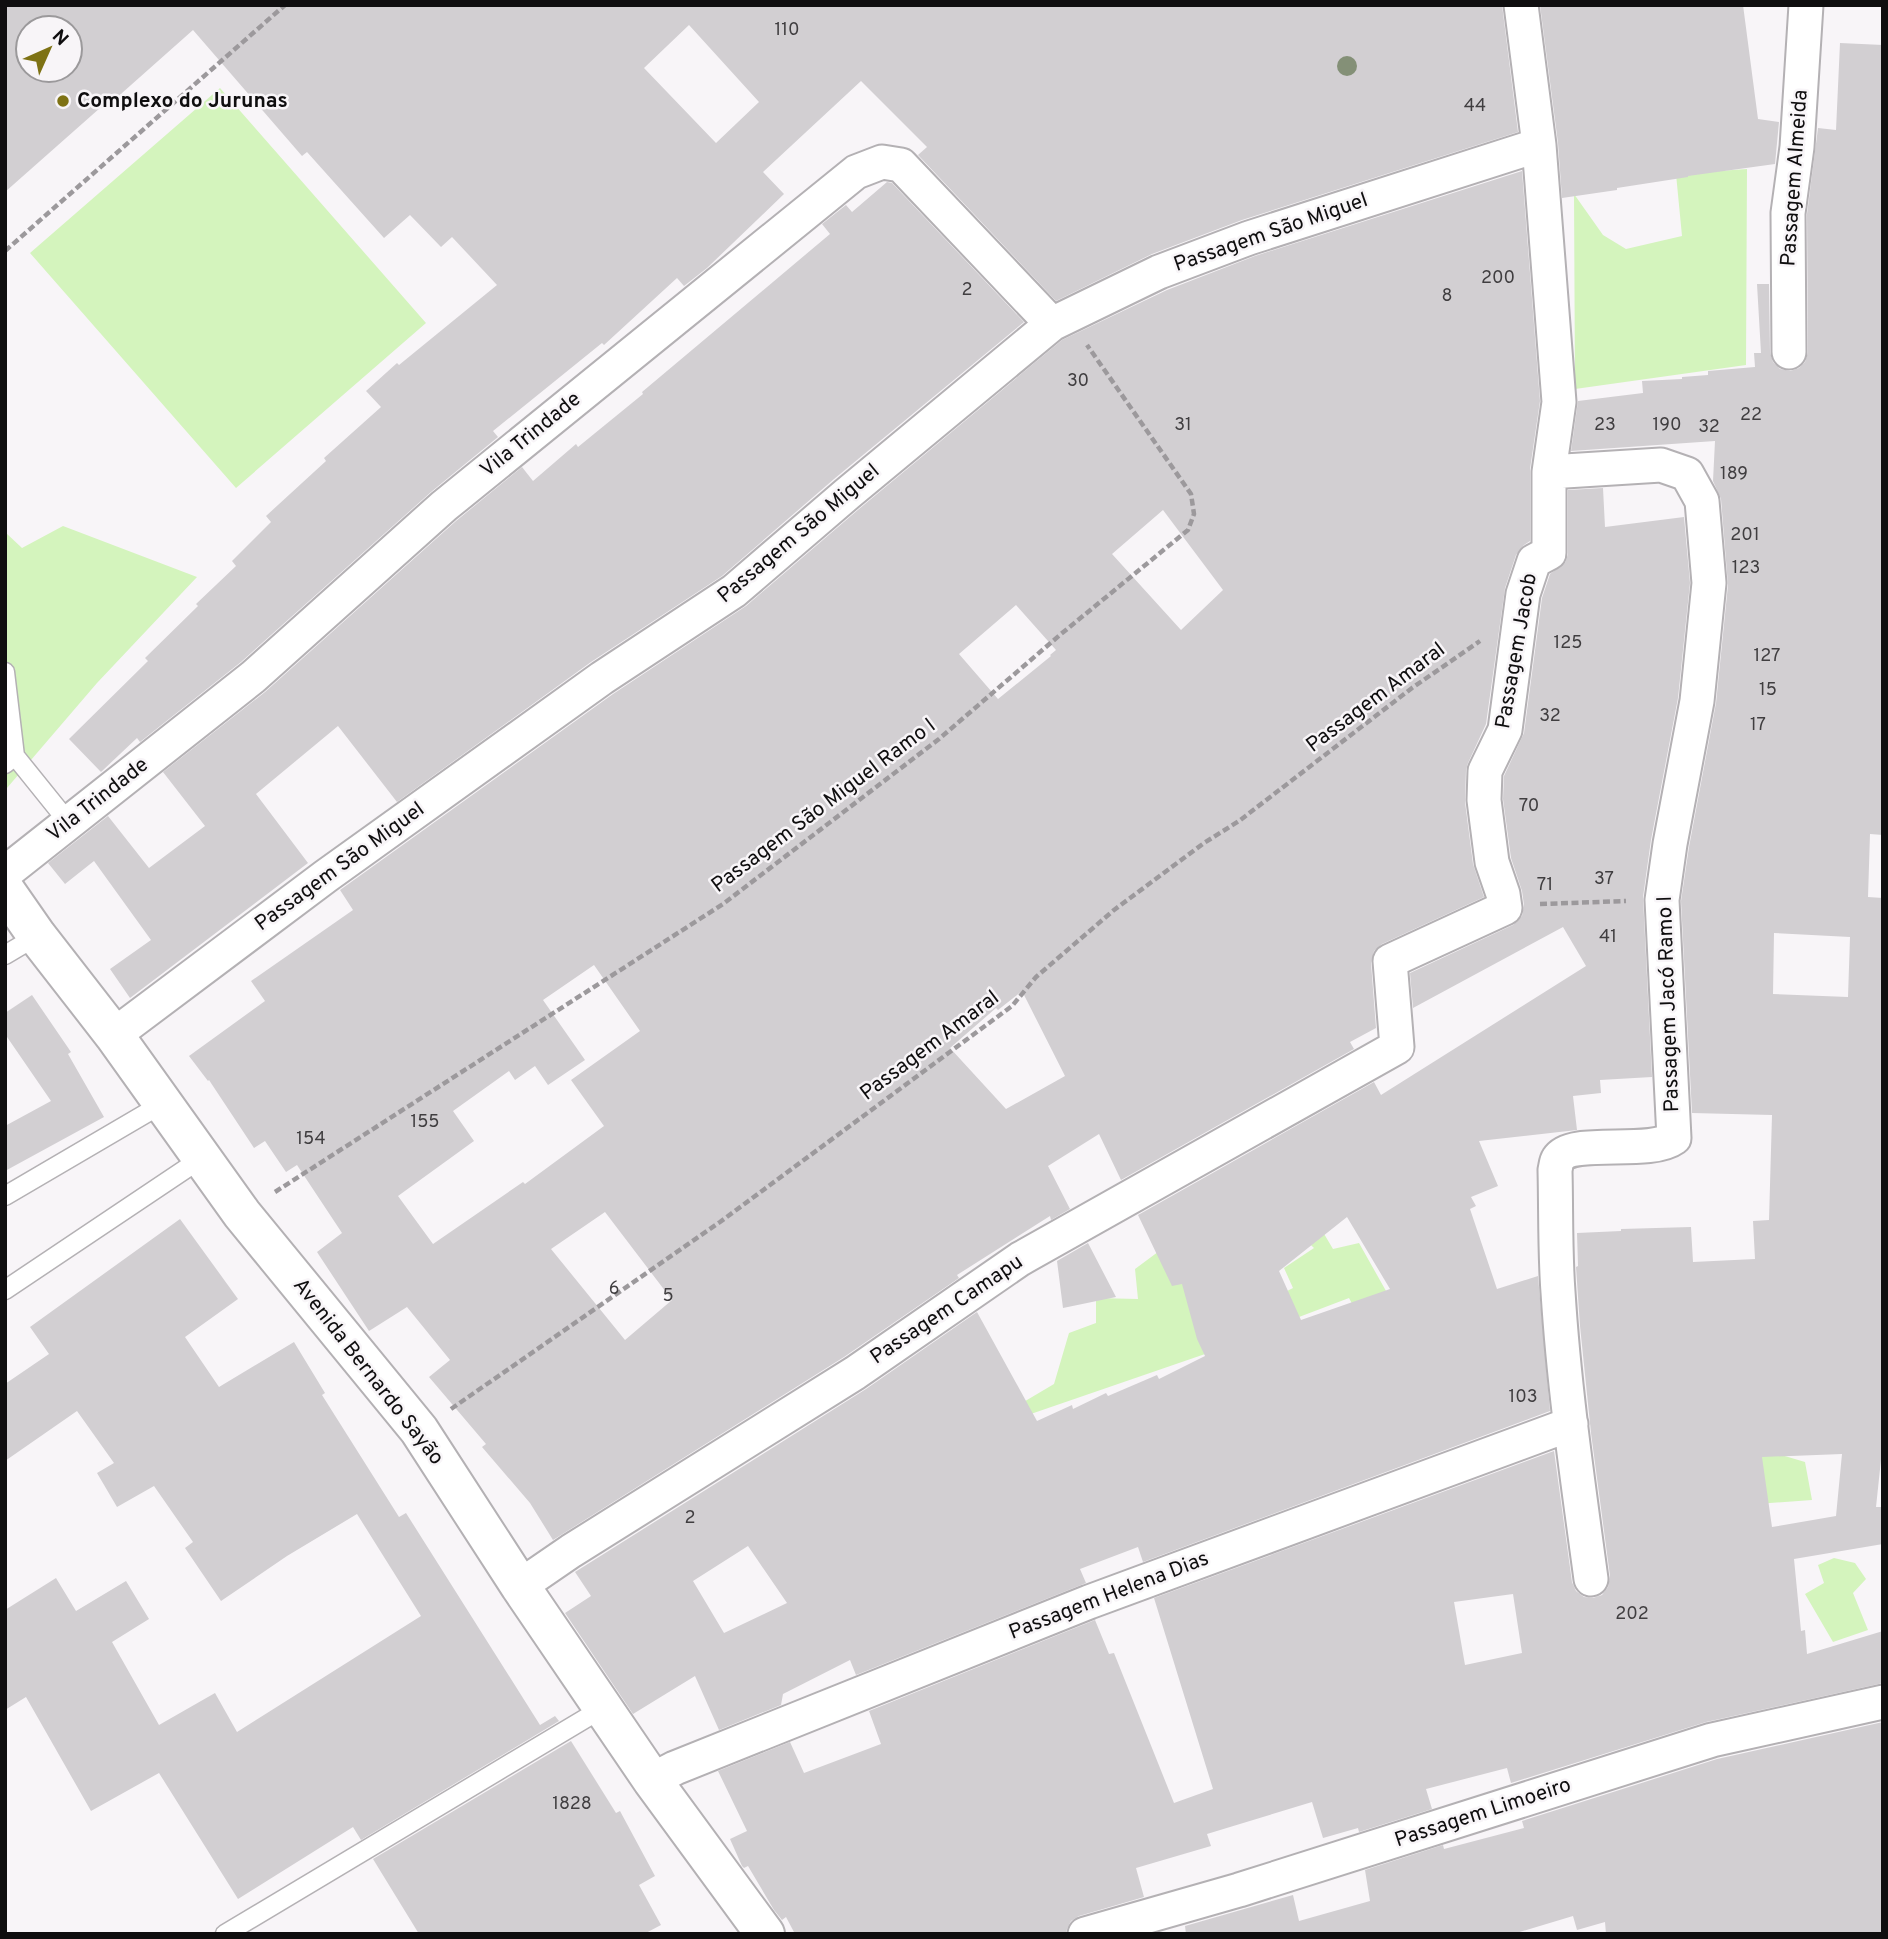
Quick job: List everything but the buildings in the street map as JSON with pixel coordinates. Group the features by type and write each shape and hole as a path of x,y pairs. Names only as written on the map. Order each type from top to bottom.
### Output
{"street":[{"name":"Passagem Jacob","path":"1505,908 1492,862 1484,800 1485,771 1505,730 1523,594 1534,561 1549,553 1549,472 1559,402 1539,145 1521,5"},
{"name":"Passagem Almeida","path":"1789,352 1788,213 1797,147 1806,5"},
{"name":"Passagem São Miguel","path":"114,1035 326,876 602,678 734,592 847,494 1060,320 1159,272 1249,238 1539,145"},
{"name":"Vila Trindade","path":"5,873 253,677 444,506 856,172 882,162 901,165 1060,320"},
{"name":"Passagem Jacó Ramo I","path":"1549,472 1661,465 1687,474 1702,501 1709,583 1697,701 1662,900 1674,1138 1668,1143 1568,1151 1559,1158 1555,1170 1558,1291 1571,1424 1591,1579"},
{"name":"Avenida Bernardo Sayão","path":"5,890 21,946 114,1035 242,1214 419,1430 530,1579 603,1708 663,1774 765,1934"},
{"name":"Passagem Camapu","path":"530,1579 855,1373 1020,1259 1397,1047 1390,961 1505,908"},
{"name":"Passagem Helena Dias","path":"663,1774 1089,1602 1571,1424"},
{"name":"Passagem Limoeiro","path":"1085,1934 1239,1890 1712,1740 1883,1702"}],"lane":[{"path":"5,672 10,760 69,823"},
{"path":"5,1196 162,1104"},
{"path":"5,1290 202,1158"},
{"path":"225,1934 603,1708"}],"path":[{"path":"5,251 285,5"},
{"name":"Passagem São Miguel Ramo I","path":"242,1214 723,904 939,739 1188,530 1194,514 1191,494 1060,320"},
{"name":"Passagem Amaral","path":"419,1430 720,1222 1012,1006 1036,976 1114,910 1204,843 1239,821 1412,688 1486,636 1515,648"},
{"path":"1505,908 1556,903 1662,900"}],"green space":[{"path":"220,88 426,323 236,488 30,253"},
{"path":"1747,169 1746,365 1575,389 1574,194 1603,235 1626,249 1682,236 1676,174"},
{"path":"63,526 197,577 97,683 7,788 5,532 22,548"},
{"path":"1317,1222 1333,1249 1359,1243 1399,1314 1365,1328 1349,1298 1278,1325 1269,1300 1293,1288 1284,1268 1314,1248 1291,1226"},
{"path":"1170,1243 1208,1353 1025,1416 1015,1407 1054,1384 1069,1333 1096,1323 1096,1298 1138,1299 1135,1269"},
{"path":"1775,1453 1805,1462 1812,1500 1677,1510 1674,1463"},
{"path":"1834,1558 1855,1563 1866,1579 1853,1593 1868,1630 1833,1642 1805,1594 1824,1583 1818,1565"}],"place":[{"name":"Complexo do Jurunas","path":"63,101"}]}
